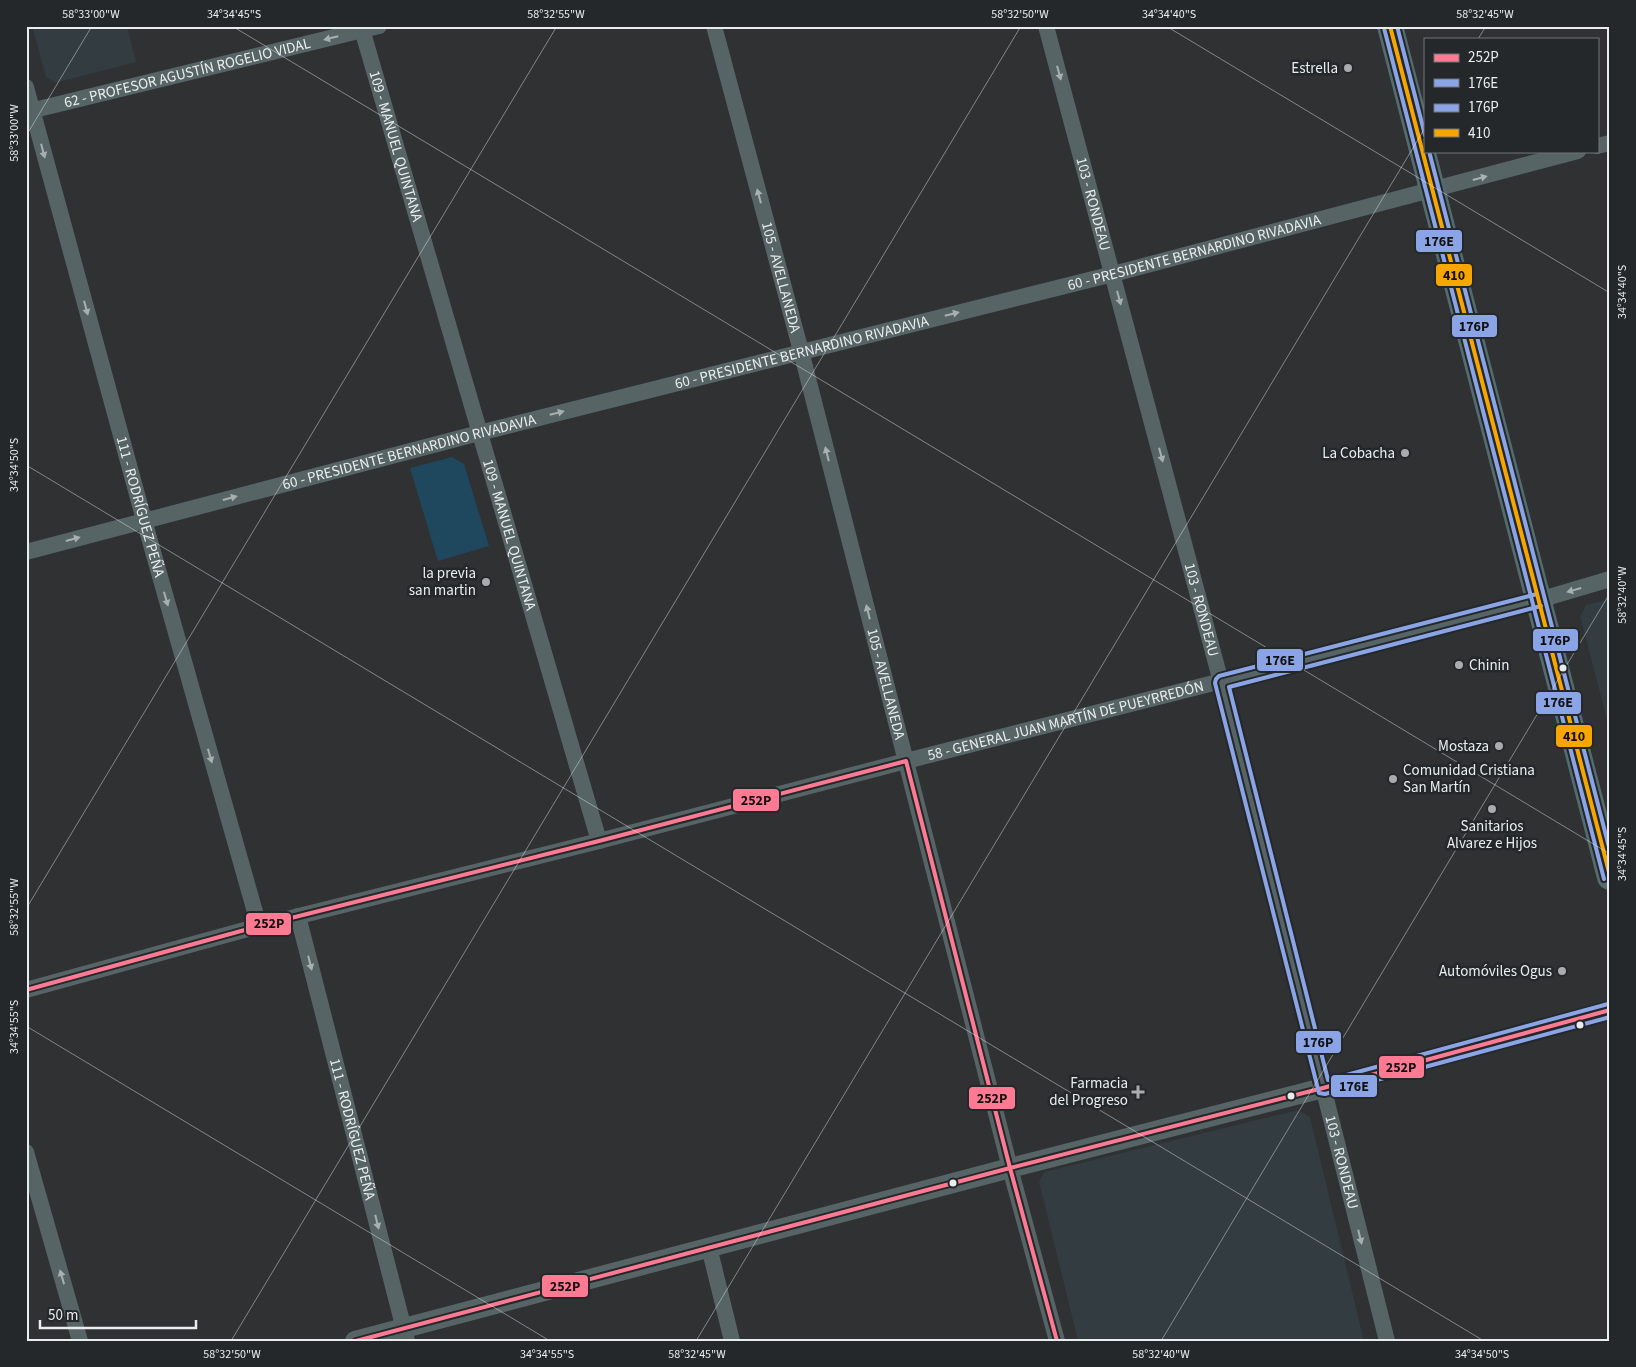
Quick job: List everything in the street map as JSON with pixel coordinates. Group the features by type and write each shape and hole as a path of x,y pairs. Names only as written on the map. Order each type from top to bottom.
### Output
{"main road":[{"path":"1390,26 1610,877"}],"street":[{"name":"62 - PROFESOR AGUSTÍN ROGELIO VIDAL","path":"29,111 379,26"},
{"name":"105 - AVELLANEDA","path":"714,26 801,351 1010,1168 1057,1341"},
{"name":"103 - RONDEAU","path":"1046,26 1221,682 1387,1341"},
{"name":"109 - MANUEL QUINTANA","path":"362,29 599,841"},
{"name":"111 - RODRÍGUEZ PEÑA","path":"26,87 29,111 259,926"},
{"path":"1598,146 1610,142"},
{"name":"60 - PRESIDENTE BERNARDINO RIVADAVIA","path":"26,552 479,432 1113,274 1433,191 1574,152"},
{"name":"58 - GENERAL JUAN MARTÍN DE PUEYRREDÓN","path":"26,990 259,926 599,841 906,760 1221,682 1539,600 1610,579"},
{"name":"111 - RODRÍGUEZ PEÑA","path":"298,916 406,1334"},
{"path":"355,1341 406,1334 709,1247 1322,1088 1610,1010"},
{"path":"26,1152 80,1341"},
{"path":"709,1247 732,1341"}],"shaded area":[{"path":"32,26 127,26 136,62 55,83 46,77"},
{"path":"452,457 464,464 489,546 438,561 410,468"},
{"path":"1610,599 1610,731 1580,616 1586,605"},
{"path":"1298,1110 1310,1117 1364,1341 1078,1341 1039,1182 1044,1172"}],"transit line":[{"name":"410","path":"1390,26 1610,876"},
{"name":"176P","path":"1397,26 1424,131"},
{"name":"176E","path":"1384,28 1604,879"},
{"name":"176P","path":"1429,152 1610,851"},
{"name":"176E","path":"1537,594 1219,676 1215,683 1319,1093 1325,1094 1610,1017"},
{"name":"176P","path":"1541,606 1229,687 1328,1080 1608,1004"},
{"name":"252P","path":"26,990 259,926 599,841 906,761 1010,1168 1057,1341"},
{"name":"252P","path":"356,1341 1010,1168 1323,1088 1610,1010"}],"place":[{"name":"Estrella","path":"1348,68"},
{"name":"La Cobacha","path":"1405,453"},
{"name":"la previa san martin","path":"486,582"},
{"name":"Chinin","path":"1459,665"},
{"name":"Mostaza","path":"1499,746"},
{"name":"Comunidad Cristiana San Martín","path":"1393,779"},
{"name":"Sanitarios Alvarez e Hijos","path":"1492,809"},
{"name":"Automóviles Ogus","path":"1562,971"},
{"name":"Farmacia del Progreso","path":"1138,1092"}]}
